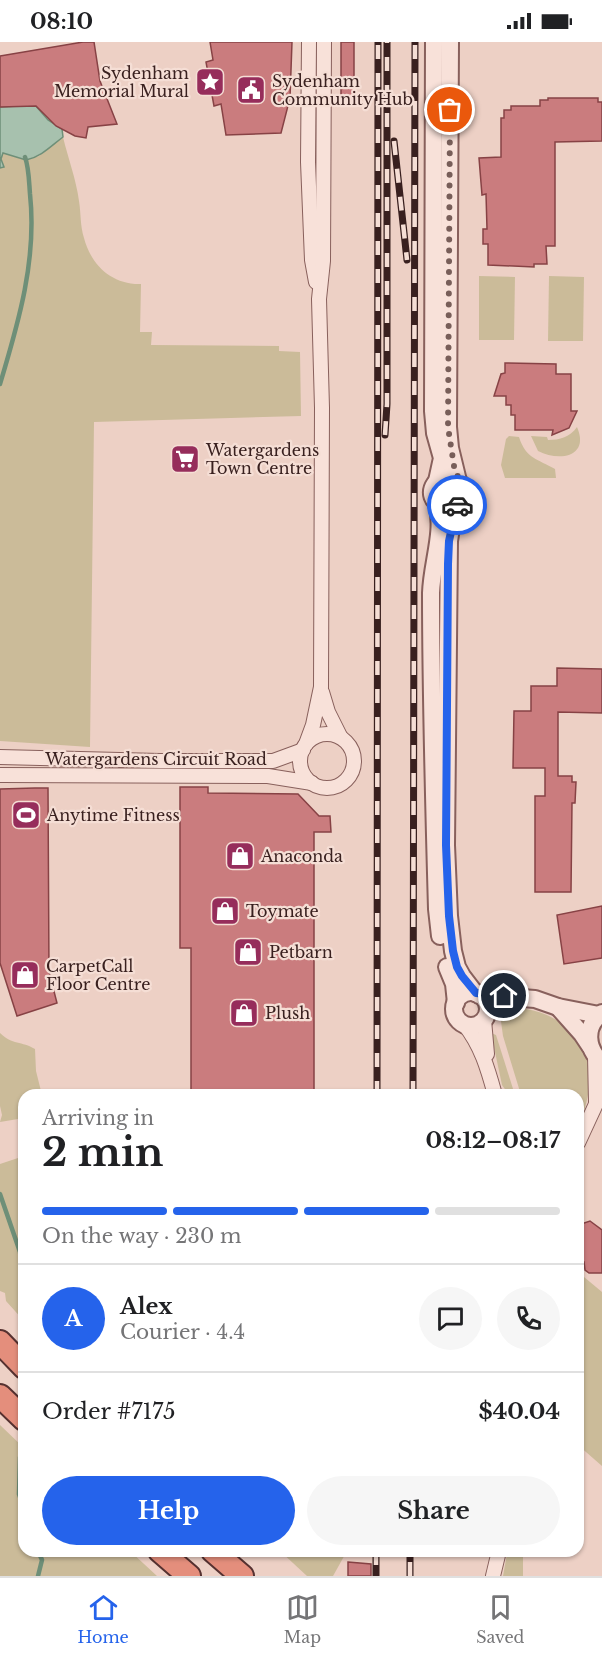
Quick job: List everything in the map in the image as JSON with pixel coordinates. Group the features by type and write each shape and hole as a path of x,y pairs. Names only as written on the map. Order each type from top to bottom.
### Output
{"highway":[{"path":"0,1342 18,1361"},
{"path":"0,1396 18,1413"},
{"path":"167,1557 189,1576"},
{"path":"220,1557 243,1576"}],"street":[{"path":"309,42 308,162 312,260 319,299"},
{"path":"321,687 328,712 340,736 346,741 354,755 353,771 342,783 327,788 312,783 302,768 304,747 313,725 321,687 319,299 323,261 324,42"},
{"path":"434,42 434,411 435,434 442,458 441,469 432,494 437,503 441,526 434,559 432,587 449,916 457,967 477,994 486,1001 488,1068"},
{"path":"450,42 448,427 450,448 458,481 463,491 449,541 439,693 437,909 441,945 454,984 457,1018 477,1041 493,1089"},
{"path":"437,480 446,477 458,481"},
{"path":"437,503 445,507 458,503"},
{"path":"304,747 321,734 340,736"},
{"name":"Watergardens Circuit Road","path":"0,757 273,761 304,747"},
{"name":"Watergardens Circuit Road","path":"0,775 268,776 312,783"},
{"path":"456,1003 466,994 477,994 542,1000 558,1007 600,1014 590,1029 596,1055 599,1097 584,1130"},
{"path":"464,1024 472,1026 521,998"},
{"path":"558,1007 582,1034 596,1055"},
{"path":"493,1576 498,1557"}],"shaded area":[{"path":"35,105 48,120 62,129 63,137 31,159 26,160 3,153 1,159 4,167 0,168 0,107"},
{"path":"63,137 76,185 87,248 97,265 112,277 141,284 140,332 152,332 151,345 279,346 279,351 300,352 301,416 94,422 90,747 0,741 0,168 3,163 1,159 3,153 26,160 39,156"},
{"path":"479,276 515,277 514,340 479,340"},
{"path":"549,276 584,277 583,341 548,341"},
{"path":"577,427 580,437 579,445 576,451 563,456 538,451 531,436 547,437 548,440 557,439 568,436"},
{"path":"509,436 519,437 529,454 555,469 556,478 505,478 501,465 506,439"},
{"path":"526,1009 545,1014 571,1032 585,1055 590,1078 584,1110 584,1089 519,1089 503,1036 500,1014 511,1010"},
{"path":"0,1033 35,1049 36,1071 40,1089 18,1089 18,1119 0,1122 2,1115"},
{"path":"491,1033 496,1035 513,1089 505,1089"},
{"path":"18,1158 18,1314 6,1301 5,1293 0,1291 0,1164"},
{"path":"584,1277 602,1292 602,1466 584,1450"},
{"path":"0,1425 18,1442 18,1557 136,1557 157,1576 0,1576"},
{"path":"286,1557 344,1557 333,1576 307,1576"},
{"path":"506,1557 523,1557 523,1576 503,1576"}],"building":[{"path":"94,42 100,81 117,124 88,127 86,138 75,136 56,126 36,106 0,107 0,56"},
{"name":"Sydenham Community Hub","path":"210,42 292,42 290,98 281,133 226,135 221,104 214,106 206,62 213,60"},
{"path":"341,42 354,42 354,106 341,105"},
{"path":"548,98 598,98 598,102 602,102 602,141 555,142 555,246 546,246 547,264 534,264 534,267 488,265 488,244 483,244 483,229 487,229 486,194 482,195 479,158 501,157 501,118 504,118 504,110 511,110 511,106 540,106 540,100 548,100"},
{"path":"505,363 556,364 556,374 571,374 571,411 577,411 569,428 552,435 553,430 515,430 515,415 511,415 511,405 506,405 506,396 494,396 501,374 505,373"},
{"path":"557,668 602,669 602,713 558,712 558,776 572,776 572,782 576,782 575,803 572,803 571,892 535,892 535,796 545,796 545,768 513,768 514,711 531,711 531,686 557,686"},
{"path":"180,787 208,787 208,793 298,794 319,816 330,816 331,832 314,832 314,1089 191,1089 191,948 180,948"},
{"path":"48,788 49,972 57,1003 17,1016 0,963 0,789"},
{"path":"602,906 602,958 564,964 557,915"},
{"path":"590,1221 602,1230 602,1273 589,1273 585,1270 584,1223"},
{"path":"348,1562 371,1564 371,1576 348,1576"}],"waterway":[{"path":"0,384 20,313 29,266 32,218 29,175 25,157"},
{"path":"0,1194 18,1246"},
{"path":"38,1576 41,1557"}],"railway":[{"path":"377,1089 378,42"},
{"path":"385,435 387,404 387,42"},
{"path":"413,1089 415,42"},
{"path":"394,141 407,260"},
{"path":"376,1557 376,1576"},
{"path":"410,1557 410,1576"}],"way so far":[{"path":"450,110 448,427 454,466 463,491 457,505"}],"place":[{"name":"Sydenham Memorial Mural","path":"210,82"},
{"name":"Sydenham Community Hub","path":"251,90"},
{"name":"Watergardens Town Centre","path":"185,459"},
{"name":"Anytime Fitness","path":"26,815"},
{"name":"Anaconda","path":"240,856"},
{"name":"Toymate","path":"225,911"},
{"name":"Petbarn","path":"248,952"},
{"name":"CarpetCall Floor Centre","path":"25,975"},
{"name":"Plush","path":"244,1013"}],"route":[{"path":"457,505 449,541 448,564 446,845 449,916 457,967 468,985 479,994 504,996"}]}
